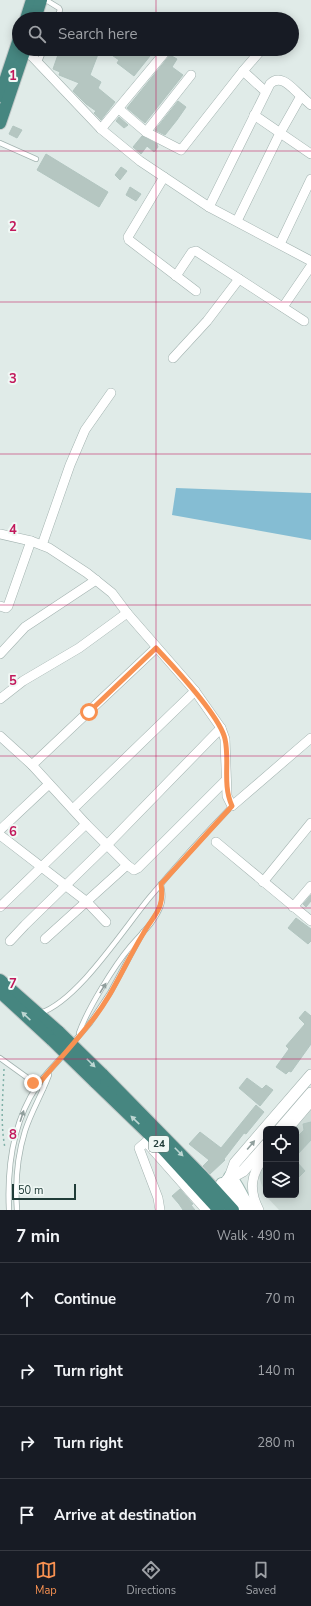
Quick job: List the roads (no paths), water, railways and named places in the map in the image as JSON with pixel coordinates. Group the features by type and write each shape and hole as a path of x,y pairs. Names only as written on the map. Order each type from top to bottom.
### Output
{"highway":[{"path":"28,12 32,0"},
{"path":"37,12 41,0"},
{"path":"0,96 13,56"},
{"path":"0,123 23,56"},
{"name":"24","path":"0,980 39,1013 56,1036"},
{"name":"24","path":"0,992 56,1036 99,1078 223,1184 233,1210"},
{"name":"24","path":"99,1078 150,1140 219,1210"}],"main road":[{"path":"223,1184 243,1210"},
{"path":"223,1184 237,1185 244,1202 258,1210"}],"street":[{"path":"33,56 101,129 140,161 209,207 311,261"},
{"path":"101,129 119,110 162,56"},
{"path":"119,110 146,132 178,149 184,149 256,56"},
{"path":"243,71 265,91"},
{"path":"146,132 191,75"},
{"path":"209,207 265,91 271,82 278,79 283,80 311,105"},
{"path":"237,221 280,133 301,96"},
{"path":"254,115 311,154"},
{"path":"164,177 128,237 129,240 196,291"},
{"path":"280,244 311,179"},
{"path":"176,276 194,251 239,278 304,321"},
{"path":"283,308 311,266"},
{"path":"173,358 207,321 239,278"},
{"path":"42,545 83,434 110,393"},
{"path":"0,534 42,545 66,559 112,593 156,648 195,692 221,728 225,739 227,796 232,806 311,738"},
{"path":"0,606 6,608 8,606 31,541"},
{"path":"0,654 25,627 96,580"},
{"path":"0,699 23,681 79,648 127,613"},
{"path":"32,765 156,648"},
{"path":"72,809 195,692"},
{"path":"10,941 107,845 221,728"},
{"path":"0,736 32,765 86,824 127,865 134,870 138,868 226,780"},
{"path":"0,830 49,784"},
{"path":"263,882 311,823"},
{"path":"0,907 86,824"},
{"path":"0,835 67,885 87,902 106,922"},
{"path":"216,842 311,921"},
{"path":"46,939 127,865"},
{"path":"294,907 311,886"},
{"path":"223,1184 235,1163 311,1075"},
{"path":"283,1126 311,1093"},
{"path":"291,1126 311,1102"},
{"path":"160,1210 158,1198 139,1148 150,1140 206,1210"},
{"path":"223,1184 243,1171 263,1148"},
{"path":"258,1210 251,1191 252,1182 263,1159"}],"lane":[{"path":"46,0 59,8 59,12"},
{"path":"39,62 41,56"},
{"path":"0,143 36,159"},
{"path":"39,1013 58,1005 78,986 117,941 161,884 232,806"},
{"path":"9,1210 9,1181 12,1148 24,1110 37,1086 90,1023 110,993 143,932 162,904 163,897 161,884"},
{"path":"79,1035 84,1021 103,988 129,948 143,932"},
{"path":"0,1058 43,1089"},
{"path":"17,1210 16,1181 20,1149 25,1130 50,1071"}],"water":[{"path":"176,488 311,493 311,540 172,515"}]}
